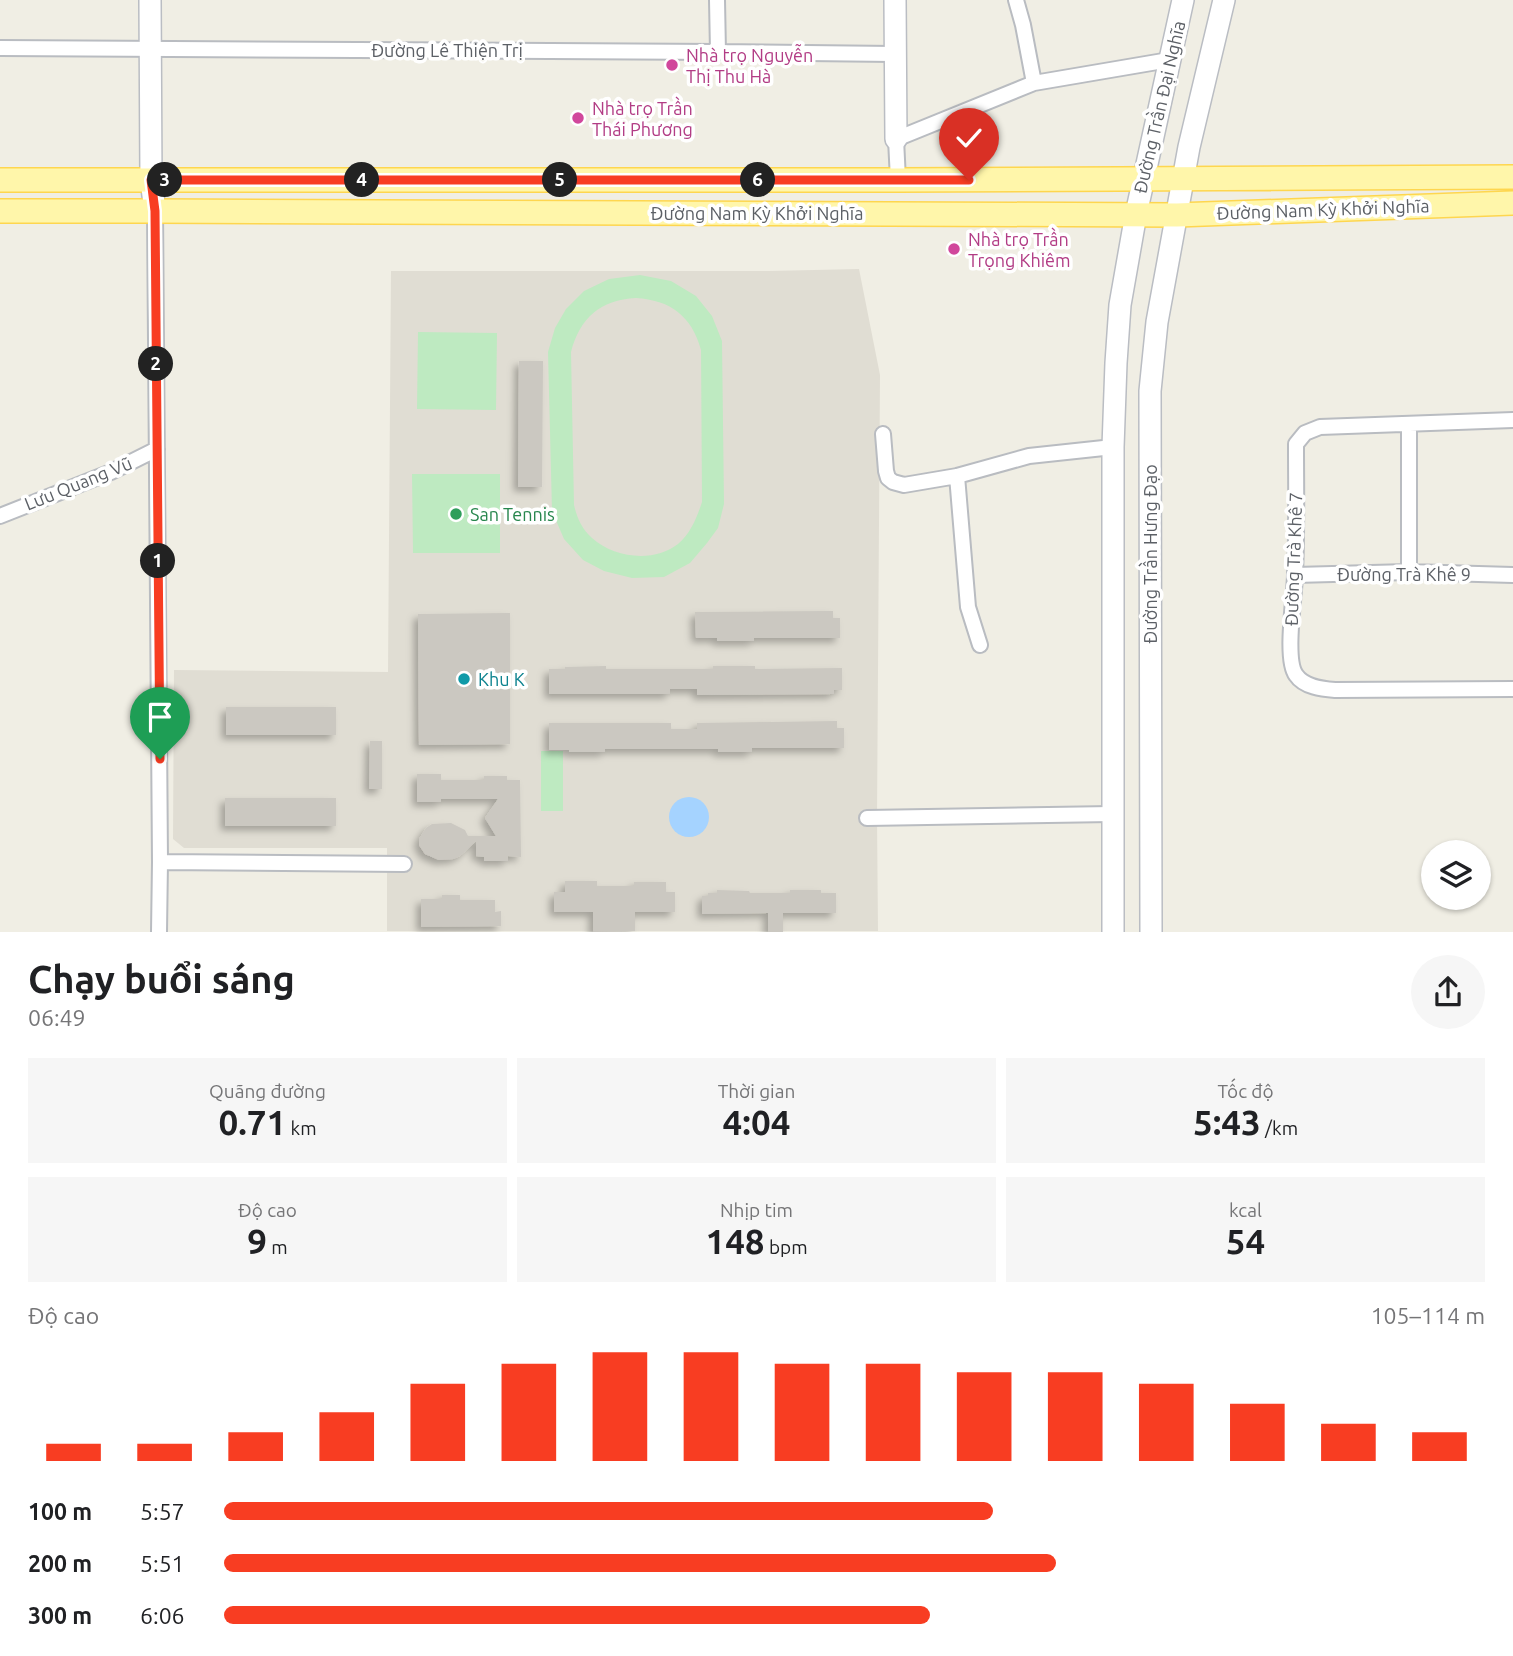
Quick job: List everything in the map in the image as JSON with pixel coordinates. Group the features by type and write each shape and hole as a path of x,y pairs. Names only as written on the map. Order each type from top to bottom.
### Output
{"main road":[{"path":"150,0 151,180 155,211"},
{"path":"895,0 896,139"},
{"name":"Đường Trần Đại Nghĩa","path":"1136,214 1183,0"},
{"path":"1184,179 1224,0"},
{"name":"Đường Nam Kỳ Khởi Nghĩa","path":"0,180 1513,177"},
{"name":"Đường Trần Hưng Đạo","path":"1151,932 1150,391 1157,322 1184,179"},
{"name":"Đường Nam Kỳ Khởi Nghĩa","path":"0,211 1177,215 1513,203"},
{"name":"Đường Trần Hưng Đạo","path":"1113,932 1113,447 1121,305 1136,214"},
{"path":"1114,685 1150,685"}],"street":[{"path":"717,0 718,52"},
{"path":"1016,0 1034,83"},
{"name":"Đường Lê Thiện Trị","path":"0,48 894,54"},
{"path":"898,180 896,139 1034,83 1169,60"},
{"path":"155,211 159,932"},
{"name":"Đường Trà Khê 7","path":"1513,420 1321,427 1305,433 1296,444 1295,575 1291,626 1292,667 1303,682 1313,687 1513,689"},
{"path":"1409,424 1409,572"},
{"path":"883,434 888,478 904,485 957,476 1029,456 1113,447"},
{"name":"Lưu Quang Vũ","path":"0,516 111,472 157,449"},
{"path":"957,476 968,607 980,645"},
{"name":"Đường Trà Khê 9","path":"1295,575 1409,572 1513,575"},
{"path":"867,818 1112,814"},
{"path":"160,862 404,864"}],"shaded area":[{"path":"859,269 880,375 878,931 387,931 387,848 184,848 173,839 174,670 388,672 391,271"}],"green space":[{"path":"640,275 671,281 696,296 712,316 722,341 724,504 718,528 707,543 690,563 664,577 632,578 604,571 583,560 564,539 552,511 548,352 555,328 566,309 584,291 609,279","holes":["648,299 678,312 692,328 701,350 702,502 690,530 678,544 658,554 634,556 611,550 592,538 578,519 575,510 571,352 580,330 593,313 612,302"]},
{"path":"418,332 497,333 496,410 417,409"},
{"name":"San Tennis","path":"412,474 500,474 500,553 413,553"},
{"path":"541,751 563,751 563,811 541,811"}],"water":[{"path":"689,797 697,798 703,803 708,809 708,825 703,831 697,836 689,837 681,836 675,831 670,825 669,817 670,809 675,803 681,798"}],"building":[{"path":"519,361 543,361 542,487 518,487"},
{"path":"833,611 833,618 840,618 840,638 717,641 717,638 696,638 695,612"},
{"name":"Khu K","path":"510,613 510,744 419,745 418,614"},
{"path":"606,666 606,669 713,669 713,666 755,666 755,669 842,668 842,690 834,690 834,694 697,695 697,689 670,689 670,694 549,694 549,669"},
{"path":"226,707 336,707 336,735 226,735"},
{"path":"837,721 837,728 844,728 844,748 752,748 752,752 718,752 718,749 605,749 605,752 549,750 549,723 671,723 671,729 697,729 697,723"},
{"path":"370,741 382,741 382,789 369,789"},
{"path":"417,774 441,774 441,780 484,780 484,776 507,776 507,780 520,780 521,857 508,856 508,861 484,861 484,857 476,856 476,841 453,859 439,860 425,854 419,845 419,839 432,824 451,823 465,830 468,836 496,836 485,818 498,799 441,799 441,802 417,802"},
{"path":"225,798 336,798 336,826 225,826"},
{"path":"565,881 597,881 597,886 634,886 634,882 666,882 666,892 675,892 675,912 635,912 635,931 593,932 593,912 554,912 554,892 565,892"},
{"path":"717,890 790,893 790,890 821,890 821,893 836,893 836,913 783,913 783,932 768,932 768,913 702,914 702,896 717,893"},
{"path":"442,895 460,895 460,900 495,900 495,912 501,911 501,926 421,927 421,899 442,899"}],"place":[{"name":"Nhà trọ Nguyễn Thị Thu Hà","path":"672,65"},
{"name":"Nhà trọ Trần Thái Phương","path":"578,118"},
{"name":"Nhà trọ Trần Trọng Khiêm","path":"954,249"},
{"name":"San Tennis","path":"456,514"},
{"name":"Khu K","path":"464,679"}],"route":[{"path":"160,759 155,211 151,180 969,180"}]}
